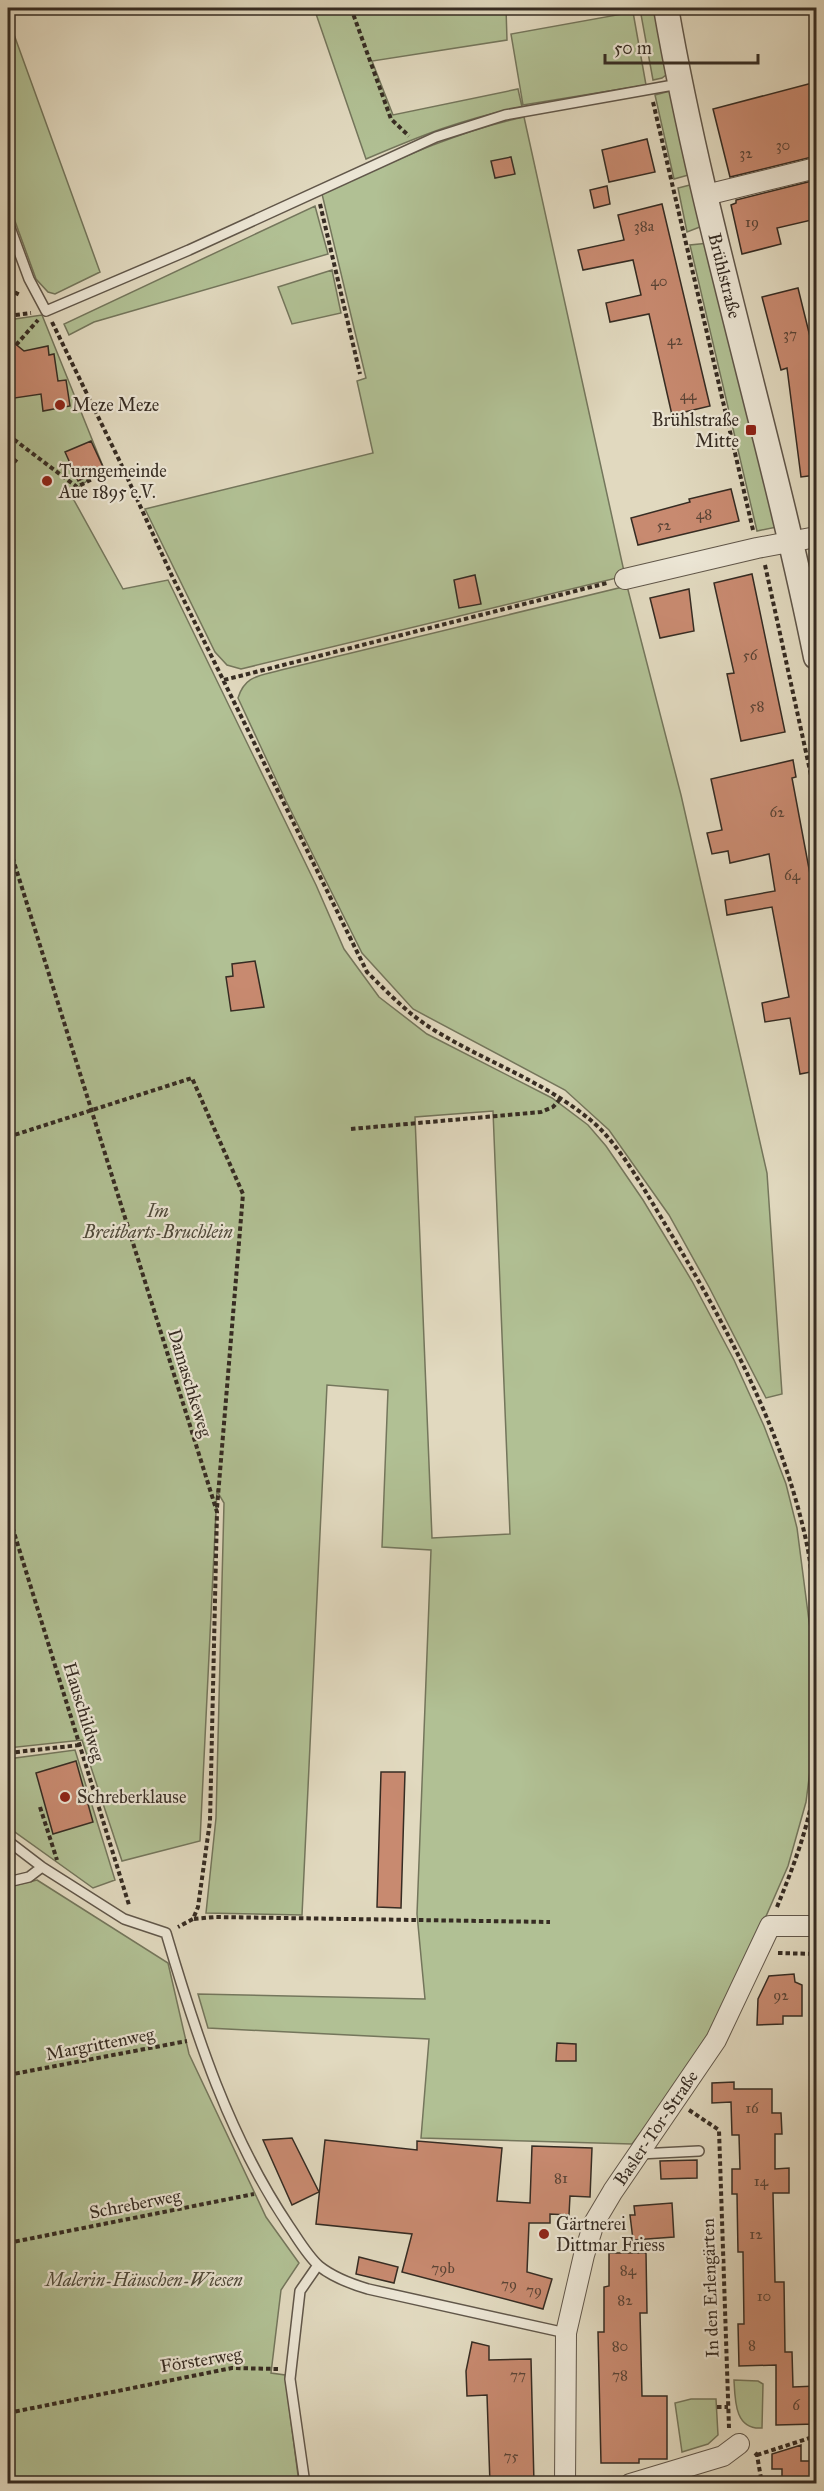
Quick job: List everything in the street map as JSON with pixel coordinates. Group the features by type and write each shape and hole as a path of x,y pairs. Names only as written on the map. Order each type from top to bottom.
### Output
{"street":[{"name":"Brühlstraße","path":"666,8 679,84 816,657"},
{"path":"706,195 816,168"},
{"path":"625,579 759,547 816,537"},
{"path":"770,1926 816,1926"},
{"name":"Basler-Tor-Straße","path":"566,2484 566,2332 594,2223 716,2040 770,1926"},
{"path":"630,2484 723,2457 740,2444"}],"lane":[{"path":"8,222 29,279 46,311 189,250 420,144 505,115 679,84"},
{"path":"8,1841 59,1879 124,1919 166,1933 197,2038 222,2101 266,2189 318,2265 342,2280 368,2289 566,2332"},
{"path":"8,1882 29,1876 42,1867"},
{"path":"639,2154 699,2151"},
{"path":"305,2484 290,2379 300,2291 318,2265"}],"path":[{"path":"351,8 392,119 397,127 420,144"},
{"path":"650,89 816,798"},
{"path":"317,191 360,374"},
{"path":"8,289 19,294"},
{"path":"8,316 46,311"},
{"path":"16,345 46,311"},
{"path":"46,311 117,456 171,574 367,972 404,1010 439,1033 536,1082 591,1120 610,1140 647,1194 697,1277 766,1414 791,1484 807,1546 816,1630"},
{"path":"8,435 77,487 92,479"},
{"path":"8,455 17,462"},
{"path":"224,680 625,579"},
{"name":"Damaschkeweg","path":"8,843 217,1512 210,1821 198,1907 193,1919"},
{"path":"8,1137 192,1078 243,1194 217,1512"},
{"path":"351,1128 541,1112 553,1107 561,1098"},
{"name":"Hauschildweg","path":"8,1513 129,1905 124,1919"},
{"path":"8,1538 15,1536"},
{"path":"8,1753 80,1745"},
{"path":"770,1926 793,1866 810,1810 816,1776"},
{"path":"40,1807 61,1871 59,1879"},
{"path":"166,1933 193,1919 215,1917 550,1922"},
{"path":"758,1952 816,1954"},
{"name":"Margrittenweg","path":"8,2075 197,2038"},
{"name":"In den Erlengärten","path":"676,2101 719,2130 729,2431 740,2444"},
{"name":"Schreberweg","path":"8,2243 258,2193 266,2189"},
{"name":"Försterweg","path":"8,2413 232,2368 291,2369"},
{"path":"717,2407 728,2407"},
{"path":"757,2455 816,2436"},
{"path":"740,2444 757,2455 762,2484"}],"green space":[{"path":"314,8 506,8 507,40 372,61 393,115 518,89 522,107 442,128 366,159"},
{"path":"657,8 670,72 662,78 653,80 640,9"},
{"path":"633,12 646,85 523,105 511,34"},
{"path":"8,18 100,272 55,294 48,292 36,279 8,202"},
{"path":"670,91 674,93 692,174 674,179 655,95"},
{"path":"524,117 625,576 241,669 227,665 215,652 145,509 373,453 357,381 366,378 322,194 446,140"},
{"path":"694,184 705,225 687,232 678,188"},
{"path":"315,206 328,254 94,322 69,335 64,324"},
{"path":"709,243 777,527 757,531 690,245"},
{"path":"332,270 341,313 292,324 278,287"},
{"name":"Im Breitbarts-Bruchlein","path":"42,315 104,469 70,493 123,589 168,580 316,885 344,949 379,997 427,1034 552,1098 588,1125 606,1146 643,1200 692,1281 734,1360 764,1426 786,1484 797,1528 813,1652 816,1724 806,1802 788,1866 729,2001 669,2095 632,2144 421,2138 429,2039 208,2028 198,1994 425,1999 417,1914 431,1550 382,1547 388,1390 327,1385 302,1915 206,1913 216,1818 224,1503 217,1491 200,1841 122,1861 82,1740 8,1748 8,320","holes":["493,1111 510,1534 432,1538 415,1117"]},
{"path":"627,586 681,795 767,1173 782,1394 766,1398 669,1215 609,1130 565,1090 413,1009 362,953 286,801 238,698 245,685 260,675"},
{"path":"75,1750 115,1880 93,1888 8,1827 8,1759"},
{"name":"Malerin-Häuschen-Wiesen","path":"37,1880 168,1963 189,2054 266,2217 299,2263 281,2290 271,2373 285,2375 299,2483 8,2483 8,1887"},
{"path":"734,2380 758,2381 763,2384 762,2428 746,2424 738,2413"},
{"path":"691,2399 716,2399 718,2435 708,2444 682,2452 675,2403"}],"building":[{"path":"816,82 816,156 730,177 713,109"},
{"path":"647,139 655,172 609,182 602,150"},
{"path":"511,157 515,174 495,178 491,161"},
{"path":"816,180 816,219 777,228 781,244 742,254 731,205 736,203 736,200"},
{"path":"607,186 610,204 594,208 590,190"},
{"path":"662,204 710,406 672,415 649,314 610,322 606,303 641,295 633,260 583,270 578,250 624,240 618,215"},
{"path":"798,288 816,361 816,475 801,477 787,368 781,370 762,297"},
{"path":"8,338 24,351 48,346 49,355 54,354 58,381 66,380 70,406 43,411 41,394 8,399"},
{"path":"91,441 104,469 78,481 65,452"},
{"path":"731,489 739,521 638,545 631,518 690,502 689,499"},
{"path":"752,574 785,732 741,741 727,674 734,673 714,583"},
{"path":"475,575 481,604 459,608 454,580"},
{"path":"689,589 694,631 660,638 650,598"},
{"path":"793,760 796,777 792,778 816,906 816,1071 800,1074 790,1018 765,1022 762,1003 789,997 772,907 727,915 725,900 775,891 769,854 730,863 728,851 712,854 707,833 722,830 711,779"},
{"path":"255,961 264,1007 231,1011 226,977 233,976 232,964"},
{"name":"Schreberklause","path":"76,1761 93,1822 53,1834 36,1773"},
{"path":"381,1772 405,1772 401,1908 377,1907"},
{"path":"794,1974 795,1982 802,1985 802,2016 783,2016 783,2024 757,2025 758,1999 769,1976"},
{"path":"557,2043 576,2044 576,2061 556,2061"},
{"path":"734,2082 734,2089 772,2089 772,2113 781,2113 782,2134 775,2134 775,2169 789,2168 789,2193 773,2193 775,2282 784,2282 785,2352 792,2352 793,2387 816,2386 816,2424 776,2425 776,2365 739,2366 738,2324 744,2324 743,2252 738,2252 737,2194 732,2194 732,2169 740,2169 739,2135 732,2135 731,2102 712,2103 712,2083"},
{"path":"292,2138 319,2192 292,2205 263,2140"},
{"path":"325,2140 417,2150 417,2141 502,2148 497,2201 530,2203 532,2146 592,2148 590,2197 570,2196 569,2215 550,2214 550,2223 529,2223 527,2272 552,2279 543,2309 402,2272 412,2234 316,2224"},
{"path":"697,2160 697,2178 661,2179 660,2161"},
{"path":"672,2203 674,2237 633,2240 630,2215 635,2215 634,2206"},
{"path":"609,2253 646,2253 647,2313 640,2313 642,2396 667,2396 667,2459 639,2459 639,2463 601,2463 598,2332 604,2332 604,2287 609,2286"},
{"path":"359,2257 398,2267 394,2283 356,2274"},
{"path":"472,2342 489,2346 489,2360 531,2359 534,2484 490,2484 487,2395 467,2396 466,2371"},
{"path":"801,2445 801,2461 816,2461 816,2484 782,2484 782,2469 772,2469 772,2454"}],"place":[{"name":"Meze Meze","path":"60,405"},
{"name":"Brühlstraße Mitte","path":"751,430"},
{"name":"Turngemeinde Aue 1895 e.V.","path":"47,481"},
{"name":"Schreberklause","path":"65,1797"},
{"name":"Gärtnerei Dittmar Friess","path":"544,2234"}]}
